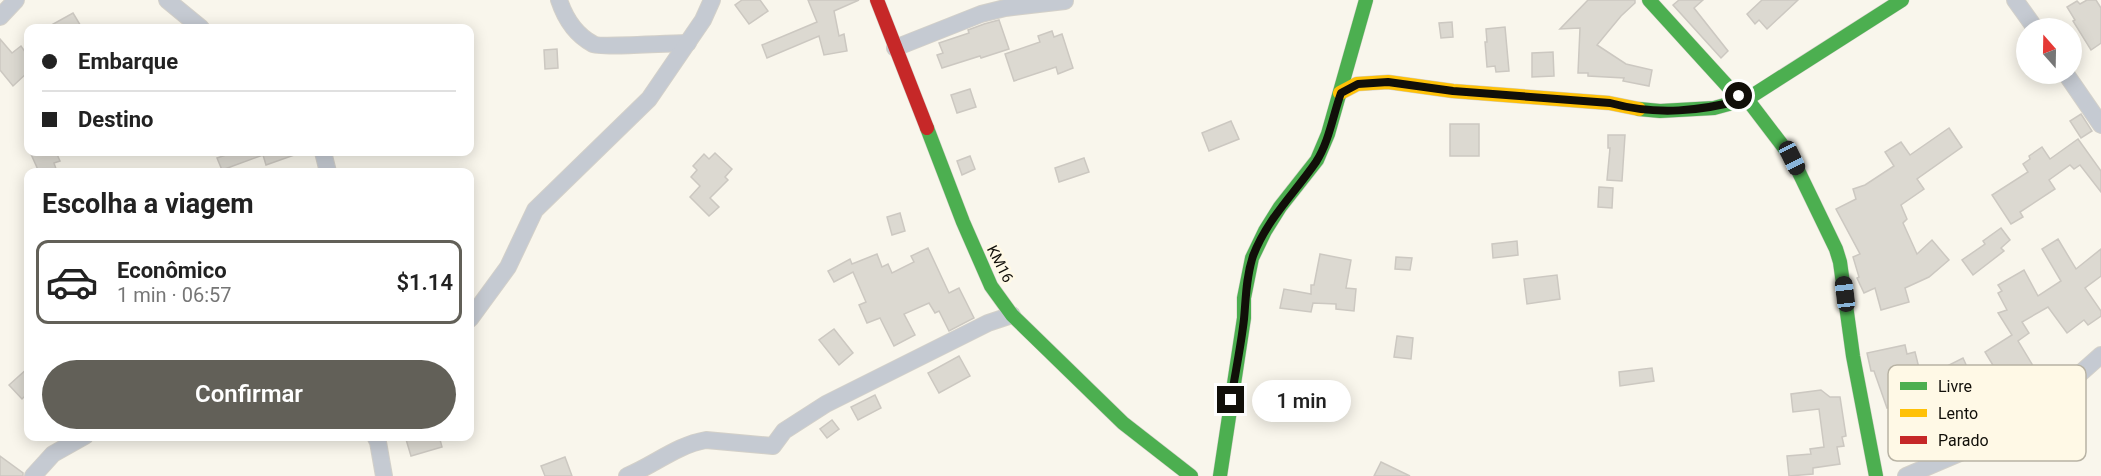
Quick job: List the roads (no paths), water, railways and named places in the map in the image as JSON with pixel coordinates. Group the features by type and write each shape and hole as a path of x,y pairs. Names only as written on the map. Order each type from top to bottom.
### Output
{"street":[{"path":"0,17 16,0"},
{"path":"167,0 196,24"},
{"path":"559,0 565,17 579,33 595,45 688,43"},
{"path":"474,314 508,267 535,210 649,99 703,20 712,0"},
{"name":"KM16","path":"877,0 991,286 1012,315 1123,423 1191,476"},
{"path":"1220,476 1244,318 1244,298 1252,258 1264,231 1317,160 1341,93 1366,0"},
{"path":"1649,0 1731,90 1747,99 1792,158 1836,249 1843,273 1853,356 1876,476"},
{"path":"1341,93 1358,84 1388,82 1453,91 1610,103 1660,111 1714,108 1747,99 1902,0"},
{"path":"2015,0 2028,18"},
{"path":"895,48 981,14 1005,8 1065,1"},
{"path":"2073,84 2101,124"},
{"path":"627,476 696,441 773,446 784,432 826,404 988,323 1012,315"},
{"path":"2086,368 2101,355"},
{"path":"33,476 53,454 76,441"},
{"path":"378,441 384,476"},
{"path":"1906,476 1941,461"}]}
